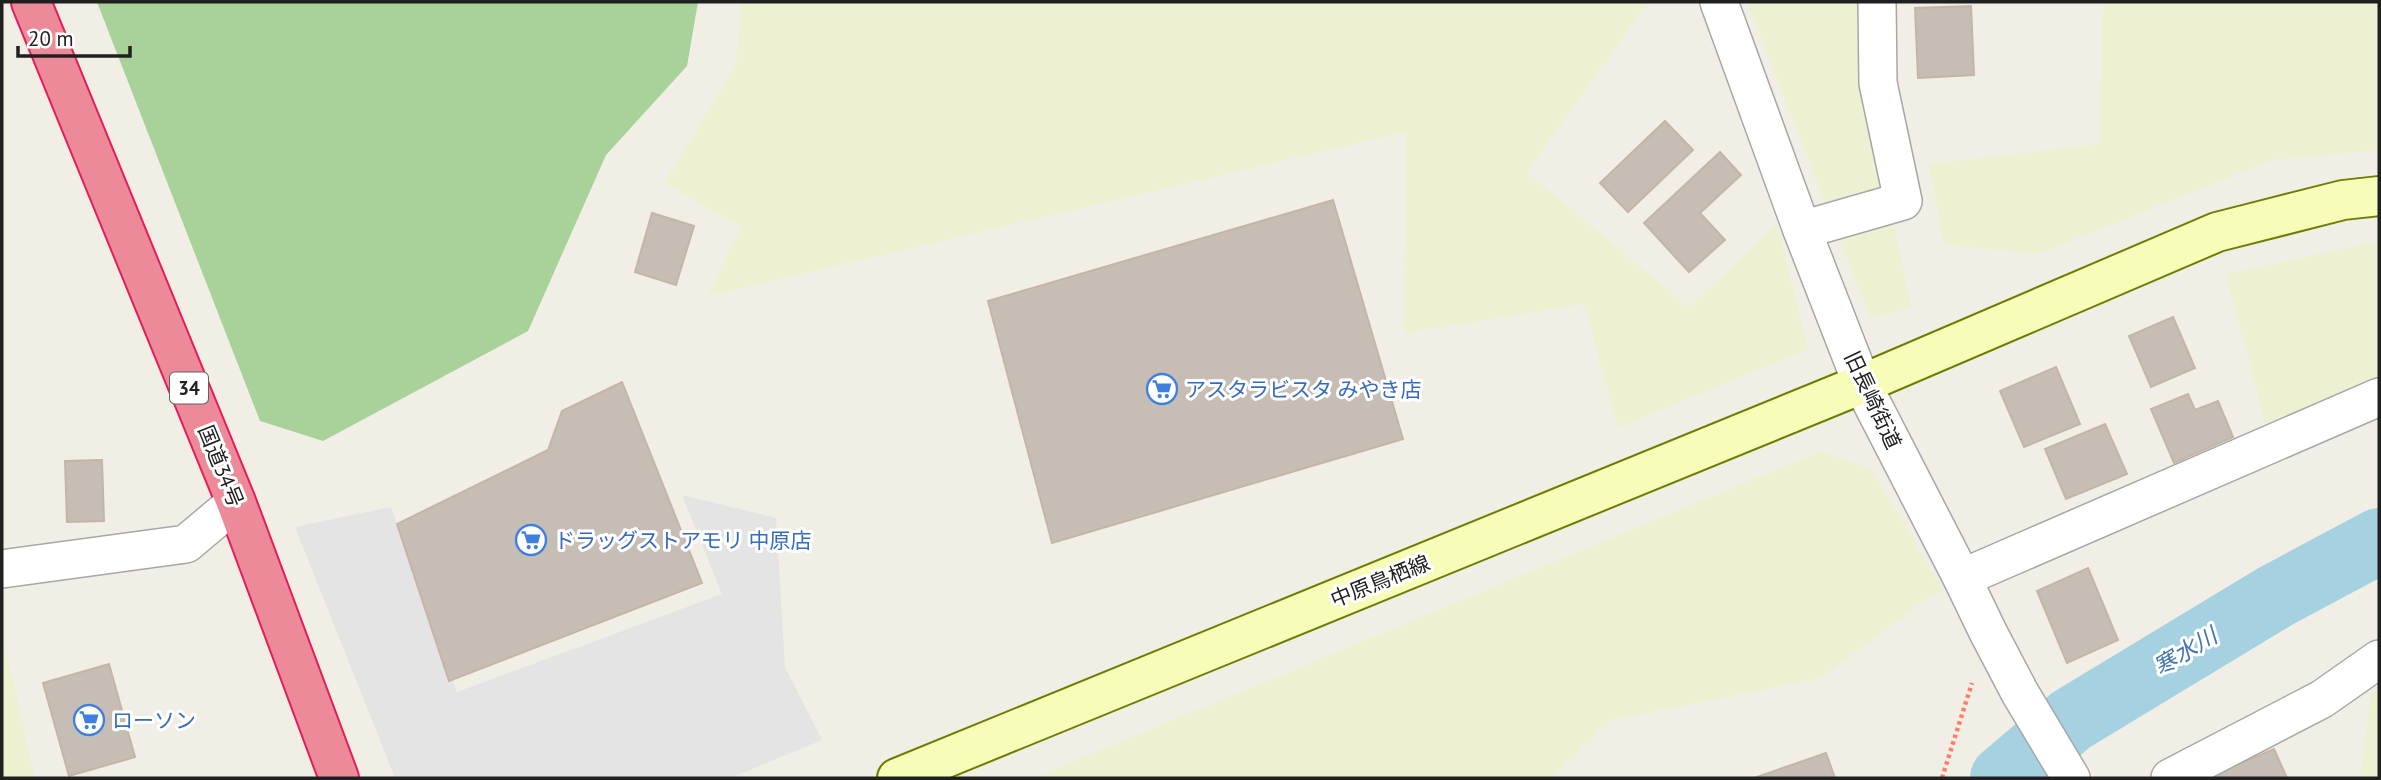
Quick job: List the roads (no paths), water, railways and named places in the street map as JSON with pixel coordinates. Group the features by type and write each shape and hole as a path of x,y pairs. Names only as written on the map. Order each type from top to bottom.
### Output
{"highway":[{"name":"国道34号","path":"31,2 236,502 339,778"}],"main road":[{"name":"中原鳥栖線","path":"897,778 1862,384 2217,232 2343,200 2379,196"}],"street":[{"name":"旧長崎街道","path":"1718,2 1862,384 2020,693 2071,778"},
{"path":"1802,230 1903,201 1878,83 1877,2"},
{"path":"1962,578 2379,397"},
{"path":"2,569 186,544 236,502"},
{"path":"2170,778 2322,699 2379,659"}],"waterway":[{"name":"寒水川","path":"2003,778 2071,720 2276,596 2379,541"}],"place":[{"name":"アスタラビスタ みやき店","path":"1162,389"},
{"name":"ドラッグストアモリ 中原店","path":"531,540"},
{"name":"ローソン","path":"89,720"}]}
